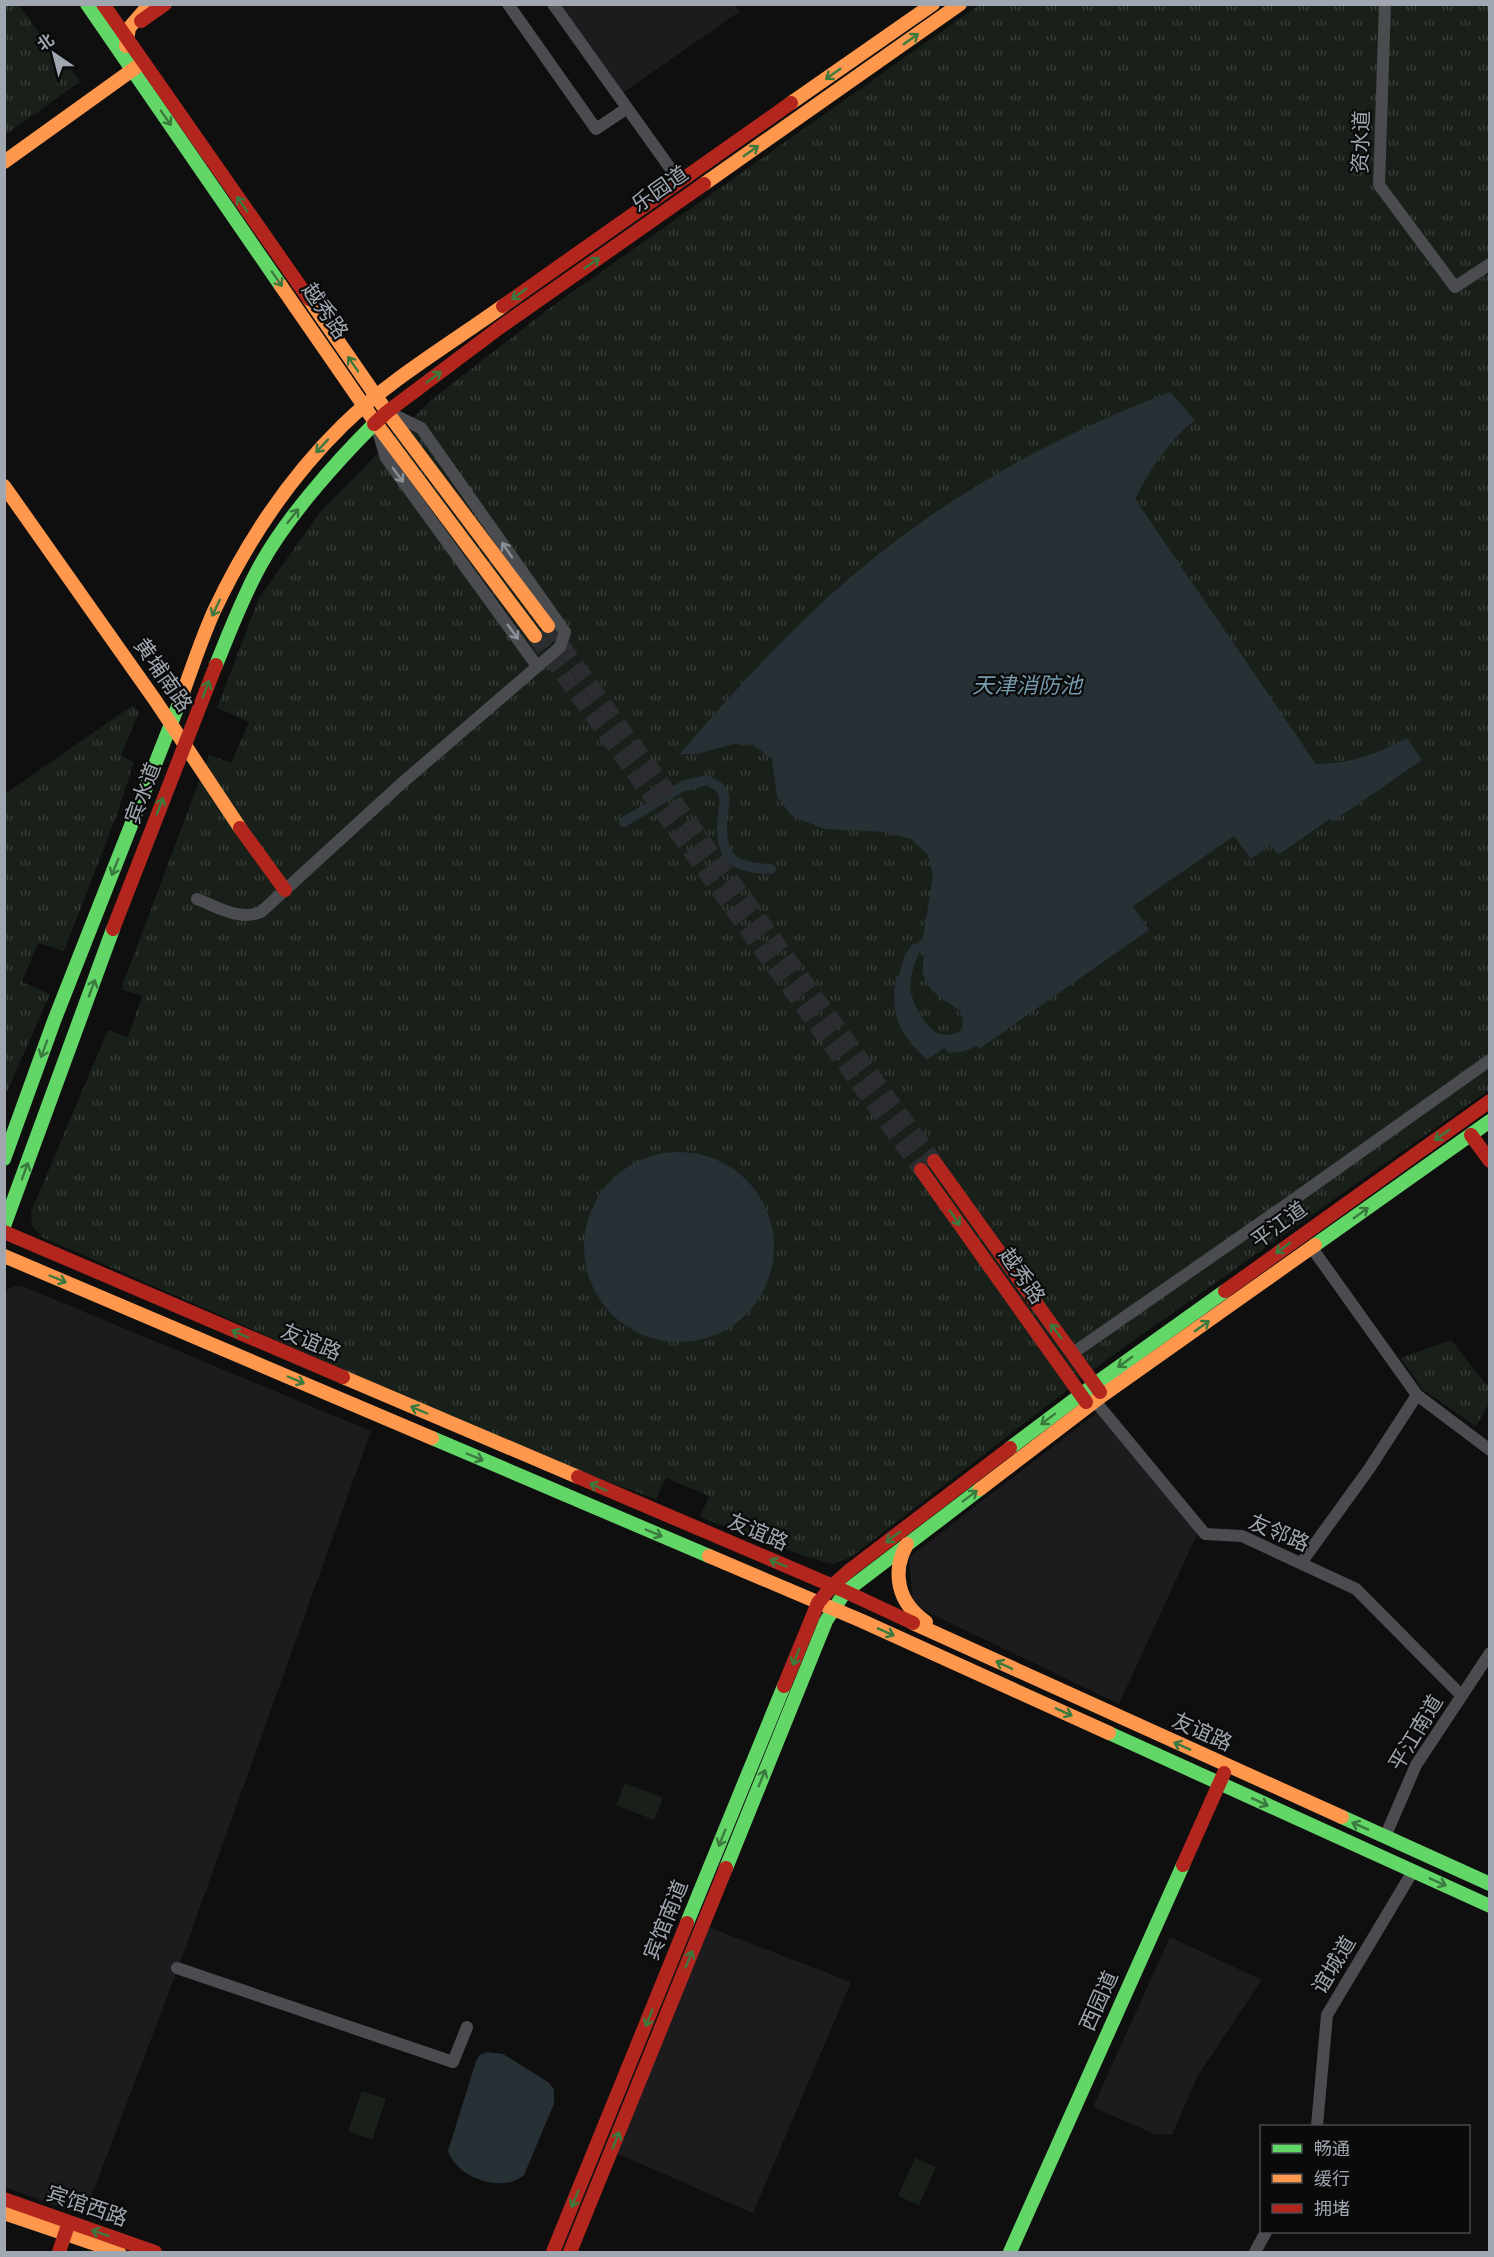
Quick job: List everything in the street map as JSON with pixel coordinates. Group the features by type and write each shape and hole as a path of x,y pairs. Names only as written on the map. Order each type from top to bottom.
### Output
{"main road":[{"name":"越秀路","path":"87,4 119,34"},
{"name":"越秀路","path":"103,4 134,62 364,406 536,636"},
{"name":"乐园道","path":"364,406 933,4"},
{"name":"乐园道","path":"387,412 499,328 960,4"},
{"path":"119,34 154,7"},
{"path":"4,162 134,62 140,46 140,32 154,7"},
{"name":"越秀路","path":"134,62 387,412 548,626"},
{"path":"4,152 134,62"},
{"path":"680,182 689,194"},
{"name":"宾水道","path":"4,1159 54,1022 214,612 253,538 300,471 324,444 364,406"},
{"name":"宾水道","path":"4,1226 107,946 242,602 261,563 288,523 350,448 387,412"},
{"name":"黄埔南路","path":"4,486 281,892"},
{"name":"黄埔南路","path":"4,499 170,729"},
{"name":"平江道","path":"1092,1396 1490,1101"},
{"name":"平江道","path":"1092,1396 1312,1248 1490,1121"},
{"path":"1471,1135 1490,1161"},
{"name":"越秀路","path":"934,1161 1073,1353 1092,1396"},
{"name":"越秀路","path":"921,1170 1092,1396"},
{"name":"友谊路","path":"4,1232 832,1586 1490,1884"},
{"name":"友谊路","path":"4,1256 832,1609 1490,1906"},
{"name":"宾馆南道","path":"570,2253 832,1609 845,1592 1092,1396"},
{"name":"宾馆南道","path":"553,2253 818,1603 832,1586 858,1564 1092,1396"},
{"path":"907,1544 900,1556 898,1568 904,1601 921,1620 948,1635 958,1644"},
{"name":"西园道","path":"1010,2253 1231,1768"},
{"name":"西园道","path":"1020,2253 1223,1785"},
{"name":"宾馆西路","path":"4,2199 119,2253"},
{"name":"宾馆西路","path":"4,2213 155,2253"},
{"path":"59,2253 67,2228"}],"street":[{"path":"508,4 596,129 626,109"},
{"path":"554,4 626,109 680,182"},
{"name":"资水道","path":"1385,4 1379,185 1455,287 1490,264"},
{"path":"198,896 247,912 258,910 560,647 565,633 421,428 387,412"},
{"path":"375,422 386,458 537,665"},
{"path":"1073,1353 1490,1060"},
{"path":"1312,1248 1417,1395 1490,1450"},
{"path":"1301,1563 1369,1469 1417,1395"},
{"name":"友邻路","path":"1092,1396 1205,1534 1242,1536 1356,1589 1461,1695"},
{"name":"平江南道","path":"1385,1837 1416,1765 1490,1653"},
{"name":"谊城道","path":"1317,2125 1327,2015 1413,1871"},
{"path":"177,1968 453,2062 467,2027"},
{"path":"1254,2253 1265,2233"}],"shaded area":[{"path":"734,4 739,12 621,94 559,5"},
{"path":"22,1286 371,1431 181,1960 84,2216 5,2187 4,1291"},
{"path":"1098,1412 1198,1532 1119,1704 913,1605 909,1557"},
{"path":"708,1927 851,1982 753,2213 616,2153"},
{"path":"1170,1937 1262,1980 1198,2075 1172,2135 1154,2134 1093,2107"}],"green space":[{"path":"5,4 19,5 66,71 71,69 80,82 5,135"},
{"path":"979,5 1489,5 1489,1090 1109,1358 851,1557 834,1564 807,1557 700,1517 709,1496 666,1478 656,1499 554,1462 42,1237 32,1226 31,1212 108,1030 128,1037 142,996 121,989 209,755 231,763 249,722 217,708 259,598 320,512 429,402 547,310"},
{"path":"133,705 139,712 121,756 134,762 116,817 64,951 38,943 22,982 50,994 5,1096 5,794"},
{"path":"1451,1340 1489,1386 1489,1403 1476,1426 1422,1389 1401,1358"},
{"path":"625,1783 663,1798 654,1820 616,1805"},
{"path":"362,2091 386,2099 372,2140 348,2131"},
{"path":"915,2158 936,2167 919,2205 898,2196"}],"water":[{"name":"天津消防池","path":"1170,392 1195,420 1176,437 1161,456 1135,499 1316,764 1363,757 1407,738 1422,760 1332,822 1330,819 1278,855 1271,845 1251,859 1234,836 1133,906 1149,930 979,1049 977,1046 965,1051 949,1053 944,1048 927,1060 903,1032 896,1013 894,991 896,977 899,976 904,957 912,944 918,943 923,937 933,876 928,855 911,839 886,832 824,829 792,816 777,797 772,759 753,745 734,744 697,754 680,754 787,637 843,584 885,549 975,487 1070,435","holes":["920,952 924,954 923,971 926,982 937,995 955,1007 962,1016 962,1027 950,1035 940,1034 931,1029 912,997 912,971"]},
{"path":"679,1152 715,1159 732,1168 746,1180 758,1194 767,1211 774,1247 767,1283 758,1300 746,1314 732,1326 715,1335 679,1342 643,1335 626,1326 612,1314 600,1300 591,1283 584,1247 591,1211 600,1194 612,1180 626,1168 643,1159"},
{"path":"487,2052 503,2054 548,2082 554,2089 554,2104 524,2175 515,2181 504,2183 493,2183 470,2175 453,2161 448,2151 476,2061 480,2055"}],"waterway":[{"path":"624,822 685,785 707,780 720,788 724,796 722,837 728,854 733,860 748,867 771,869"}],"tunnel":[{"path":"548,626 934,1161"},
{"path":"535,636 921,1170"}],"traffic: fast":[{"path":"87,4 281,286"},
{"path":"216,665 248,588 272,546 313,491 374,424"},
{"path":"4,1159 54,1021 180,701"},
{"path":"4,1226 113,929"},
{"path":"1315,1245 1490,1121"},
{"path":"1010,1448 1225,1291"},
{"path":"432,1438 709,1556"},
{"path":"726,1868 826,1621 845,1592 980,1489"},
{"path":"687,1923 784,1686"},
{"path":"1109,1733 1490,1906"},
{"path":"1342,1817 1490,1884"},
{"path":"1010,2252 1183,1865"}],"traffic: slow":[{"path":"791,103 933,4"},
{"path":"704,184 960,4"},
{"path":"126,46 129,28 148,6"},
{"path":"4,162 142,63"},
{"path":"281,286 375,422 535,636"},
{"path":"309,299 387,412 548,626"},
{"path":"180,701 214,611 240,561 287,489 323,445 361,409 420,363 503,306"},
{"path":"4,486 155,700 240,828"},
{"path":"980,1489 1103,1395 1315,1245"},
{"path":"4,1256 432,1438"},
{"path":"343,1377 578,1477"},
{"path":"907,1544 899,1566 900,1587 909,1606 926,1622"},
{"path":"709,1556 862,1621 1109,1733"},
{"path":"913,1623 1342,1817"},
{"path":"4,2213 119,2252"}],"traffic: jam":[{"path":"103,4 309,299"},
{"path":"141,21 165,4"},
{"path":"503,306 791,103"},
{"path":"374,424 499,328 704,184"},
{"path":"113,929 216,665"},
{"path":"240,828 285,890"},
{"path":"1225,1291 1490,1101"},
{"path":"1471,1135 1490,1161"},
{"path":"934,1161 1100,1392"},
{"path":"921,1170 1086,1402"},
{"path":"4,1232 343,1377"},
{"path":"784,1686 818,1603 832,1586 1010,1448"},
{"path":"578,1477 840,1589 913,1623"},
{"path":"1183,1865 1224,1773"},
{"path":"570,2252 726,1868"},
{"path":"553,2252 687,1923"},
{"path":"4,2199 155,2252"},
{"path":"59,2252 68,2225"}]}
